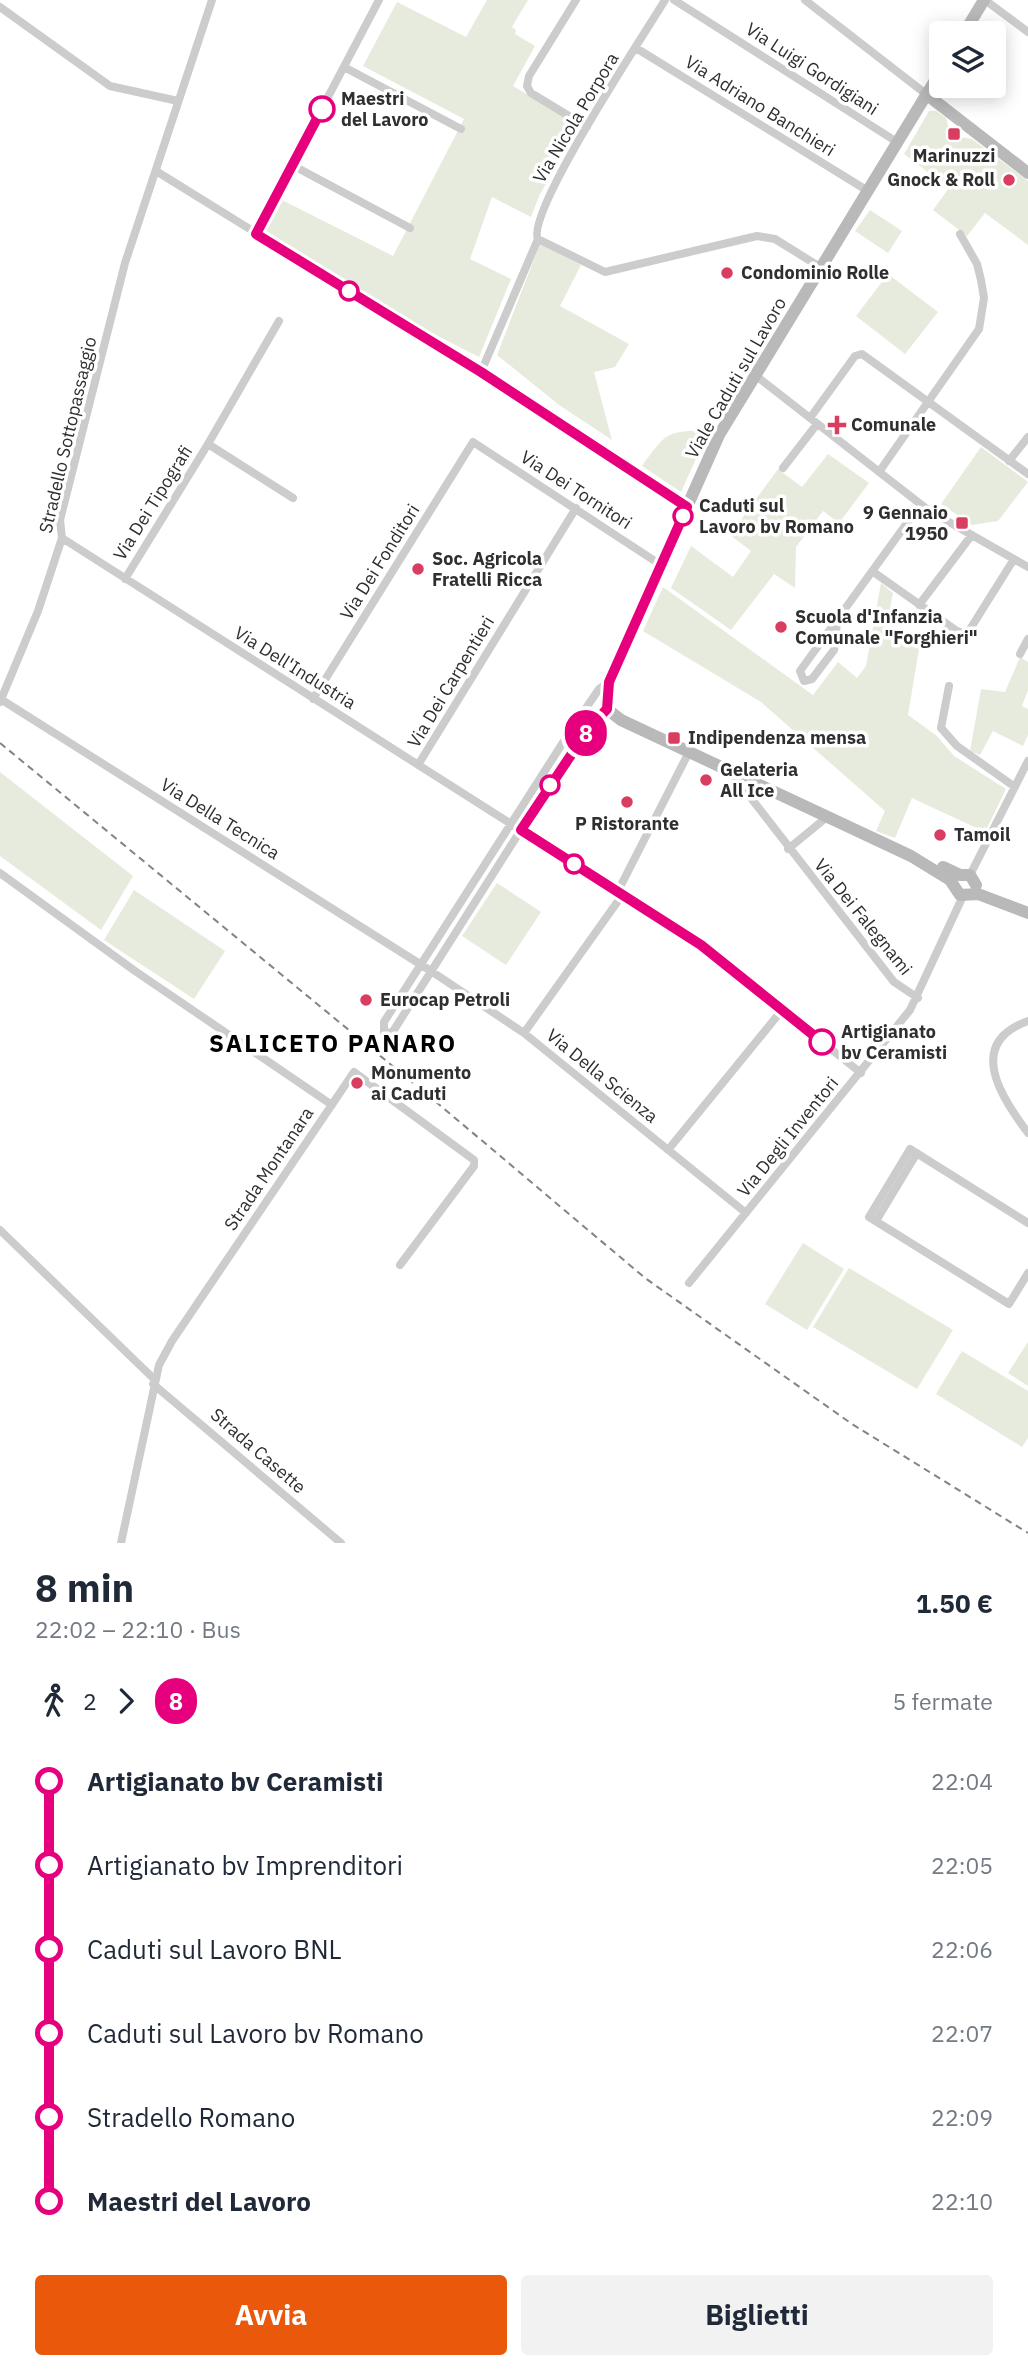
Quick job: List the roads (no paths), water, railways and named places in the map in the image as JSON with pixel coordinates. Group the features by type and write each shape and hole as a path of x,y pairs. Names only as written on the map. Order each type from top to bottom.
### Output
{"street":[{"name":"Stradello Sottopassaggio","path":"1,701 38,611 62,538 60,520 125,263 212,0"},
{"path":"256,234 379,0"},
{"path":"576,0 527,79 527,86 531,93 587,127"},
{"name":"Via Nicola Porpora","path":"481,372 538,239 537,223 554,182 665,0"},
{"name":"Via Luigi Gordigiani","path":"674,0 897,142"},
{"path":"805,0 1028,173"},
{"path":"971,21 984,0 1028,32"},
{"path":"0,7 110,86 178,102"},
{"name":"Via Adriano Banchieri","path":"636,48 868,191"},
{"path":"344,67 461,129"},
{"name":"Viale Caduti sul Lavoro","path":"609,682 599,689 585,709 384,1022 384,1031 388,1035 589,728 607,709 609,682 719,435 929,89"},
{"path":"292,165 410,228"},
{"path":"156,171 481,372 687,507"},
{"path":"878,472 974,337 983,313 979,272 960,234"},
{"path":"538,239 605,272 757,236 775,239 820,267"},
{"name":"Via Dei Tipografi","path":"125,579 279,321"},
{"path":"810,418 858,355 866,355 1028,474"},
{"path":"755,375 920,505 1028,567"},
{"path":"783,468 817,424"},
{"path":"1009,461 1028,437"},
{"name":"Via Dei Tornitori","path":"472,442 661,565"},
{"name":"Via Dei Fonditori","path":"313,699 472,442"},
{"name":"Via Dei Tipografi","path":"208,444 293,498"},
{"path":"837,623 834,650 812,679 804,681 800,671 920,505"},
{"name":"Via Dei Carpentieri","path":"418,765 576,508"},
{"path":"919,606 971,536"},
{"name":"Via Dell'Industria","path":"62,538 512,824"},
{"path":"872,571 919,606 967,634 1014,559"},
{"path":"1020,654 1028,639"},
{"path":"949,686 941,728 957,747 1015,787"},
{"name":"Via Della Tecnica","path":"1,701 421,965"},
{"path":"607,709 621,720 827,817 911,856 918,855 966,885 1028,913"},
{"path":"524,1033 620,893 689,752"},
{"name":"Via Degli Inventori","path":"690,1283 861,1073 918,998 966,885 1028,761"},
{"name":"Via Dei Falegnami","path":"730,771 894,982 918,998"},
{"path":"788,849 827,817"},
{"path":"512,824 701,945 861,1073"},
{"path":"0,873 135,971 332,1105"},
{"path":"966,885 1028,905"},
{"path":"421,965 431,971"},
{"name":"Via Della Scienza","path":"431,971 524,1033 746,1213"},
{"path":"668,1150 782,1010"},
{"path":"1028,1021 1014,1028 1001,1041 993,1070 998,1090 1028,1133"},
{"name":"Strada Montanara","path":"121,1543 154,1381 172,1341 354,1072 474,1160 474,1166 400,1265"},
{"path":"1028,1223 913,1151 872,1219 1009,1304 1028,1273"},
{"path":"0,1230 154,1381"},
{"name":"Strada Casette","path":"154,1381 341,1543"}],"railway":[{"path":"0,743 429,1096 645,1278 852,1424 1028,1533"}],"place":[{"name":"Maestri del Lavoro","path":"322,109"},
{"name":"Marinuzzi","path":"954,134"},
{"name":"Gnock & Roll","path":"1009,180"},
{"name":"Condominio Rolle","path":"727,273"},
{"name":"Comunale","path":"837,425"},
{"name":"Caduti sul Lavoro bv Romano","path":"683,516"},
{"name":"9 Gennaio 1950","path":"962,523"},
{"name":"Soc. Agricola Fratelli Ricca","path":"418,569"},
{"name":"Scuola d'Infanzia Comunale \"Forghieri\"","path":"781,627"},
{"name":"Indipendenza mensa","path":"674,738"},
{"name":"Gelateria All Ice","path":"706,780"},
{"name":"P Ristorante","path":"627,802"},
{"name":"Tamoil","path":"940,835"},
{"name":"Eurocap Petroli","path":"366,1000"},
{"name":"Artigianato bv Ceramisti","path":"822,1042"},
{"name":"Monumento ai Caduti","path":"357,1083"}],"district":[{"name":"SALICETO PANARO","path":"333,1044"}]}
